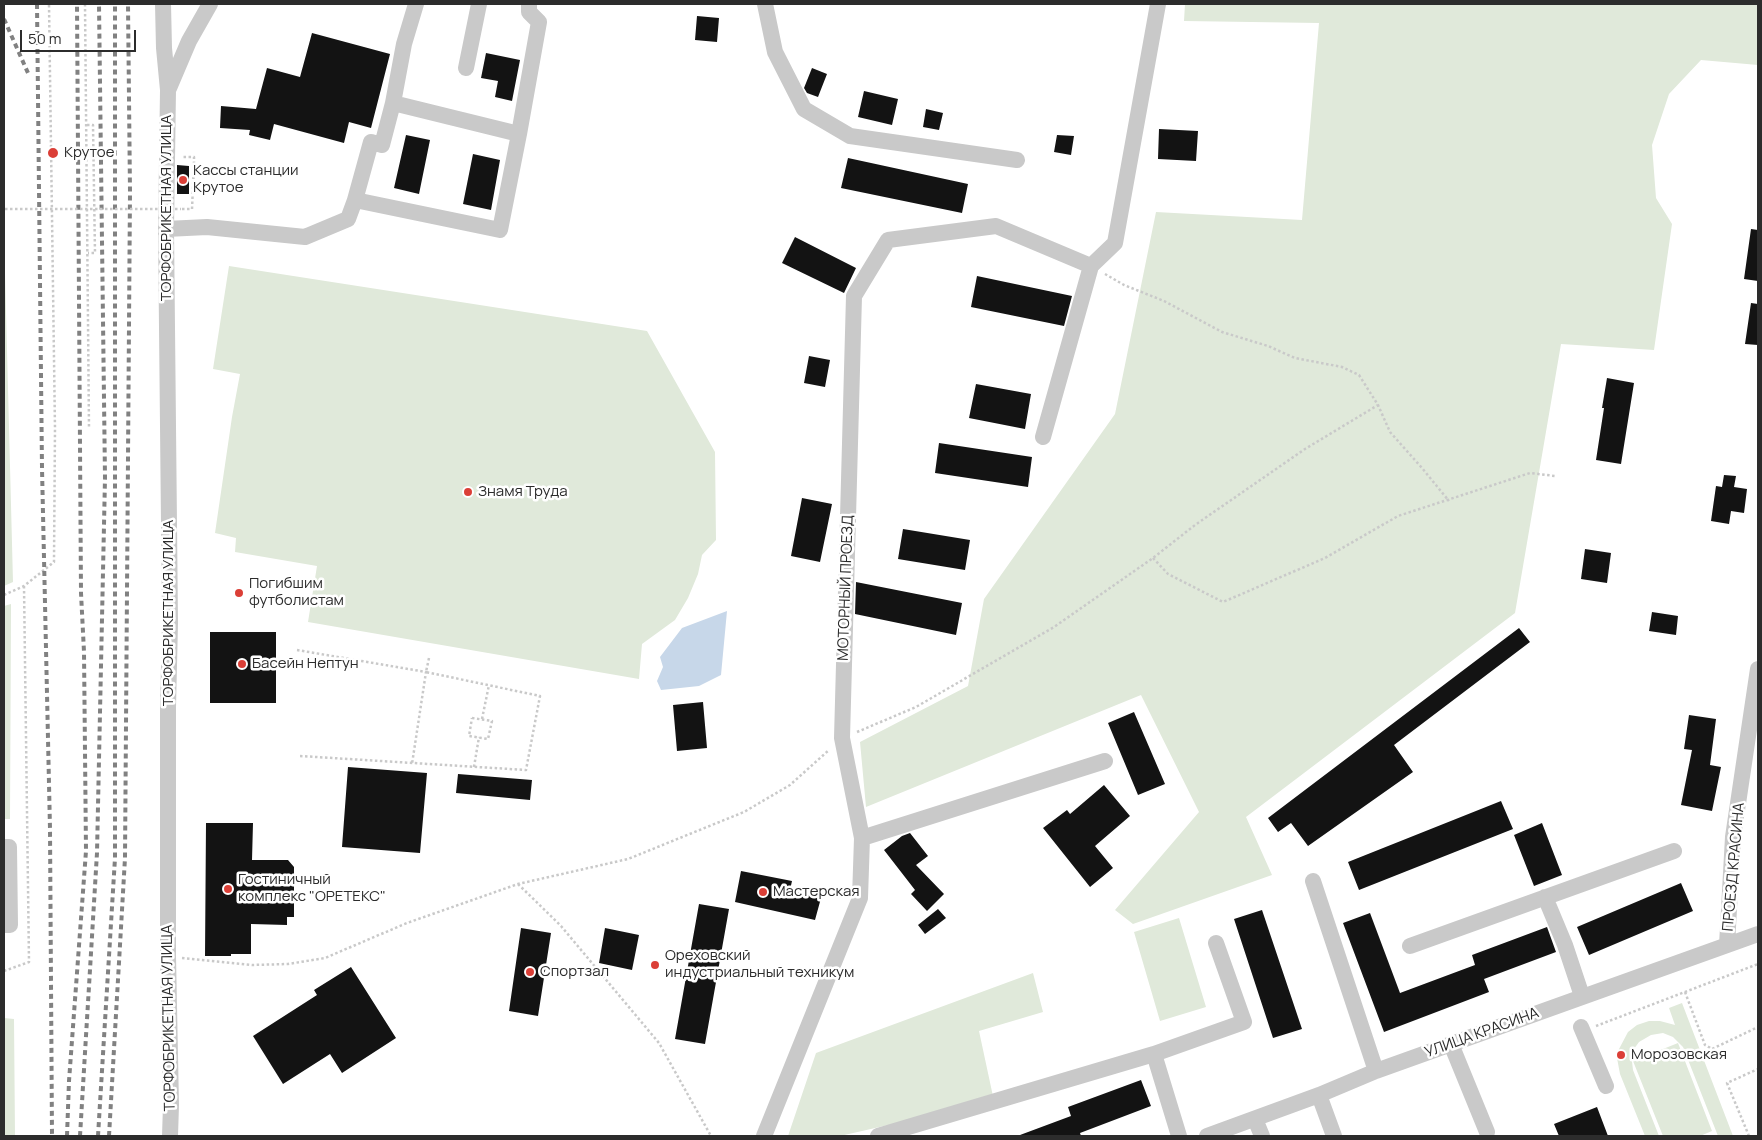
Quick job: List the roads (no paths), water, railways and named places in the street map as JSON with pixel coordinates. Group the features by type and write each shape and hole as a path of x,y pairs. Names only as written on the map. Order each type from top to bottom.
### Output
{"street":[{"name":"ТОРФОБРИКЕТНАЯ УЛИЦА","path":"163,4 164,48 168,90 166,229 170,623 168,956 170,1136"},
{"name":"ТОРФОБРИКЕТНАЯ УЛИЦА","path":"168,90 189,41 210,4"},
{"path":"166,229 207,227 305,237 348,219 371,142 385,150 404,44 416,4"},
{"path":"466,68 479,4"},
{"path":"355,200 500,230 539,22 529,12 530,4"},
{"path":"765,4 775,52 804,109 850,136 1017,160"},
{"path":"1043,437 1091,266 1115,243 1158,4"},
{"path":"393,103 519,134"},
{"name":"МОТОРНЫЙ ПРОЕЗД","path":"764,1136 860,898 862,838 842,738 854,296 888,240 996,226 1091,266"},
{"name":"ПРОЕЗД КРАСИНА","path":"1727,945 1733,837 1758,669"},
{"path":"862,838 1105,761"},
{"path":"4,847 9,847 7,888 10,925 4,926"},
{"path":"1410,946 1674,851"},
{"path":"1313,881 1376,1071"},
{"path":"1545,896 1565,945 1582,996"},
{"name":"УЛИЦА КРАСИНА","path":"1208,1136 1376,1071 1758,934"},
{"path":"878,1136 1154,1054 1244,1022 1216,942"},
{"path":"1582,1029 1606,1086"},
{"path":"1451,1044 1487,1132"},
{"path":"1154,1054 1179,1136"},
{"path":"1318,1095 1334,1136"},
{"path":"1255,1119 1262,1136"}],"water":[{"path":"727,611 721,675 699,686 661,690 657,681 663,667 660,657 682,628"}],"railway":[{"path":"37,4 42,468 50,829 52,1136"},
{"path":"67,1136 69,1081 86,851 84,652 81,593 77,4"},
{"path":"80,1136 97,853 105,478 99,4"},
{"path":"98,1136 115,858 115,4"},
{"path":"109,1136 125,858 130,192 128,4"},
{"path":"4,19 28,73"}],"place":[{"name":"Крутое","path":"53,153"},
{"name":"Кассы станции Крутое","path":"183,180"},
{"name":"Знамя Труда","path":"468,492"},
{"name":"Погибшим футболистам","path":"239,593"},
{"name":"Басейн Нептун","path":"242,664"},
{"name":"Гостиничный комплекс \"ОРЕТЕКС\"","path":"228,889"},
{"name":"Мастерская","path":"763,892"},
{"name":"Ореховский индустриальный техникум","path":"655,965"},
{"name":"Спортзал","path":"530,972"},
{"name":"Морозовская","path":"1621,1055"}]}
